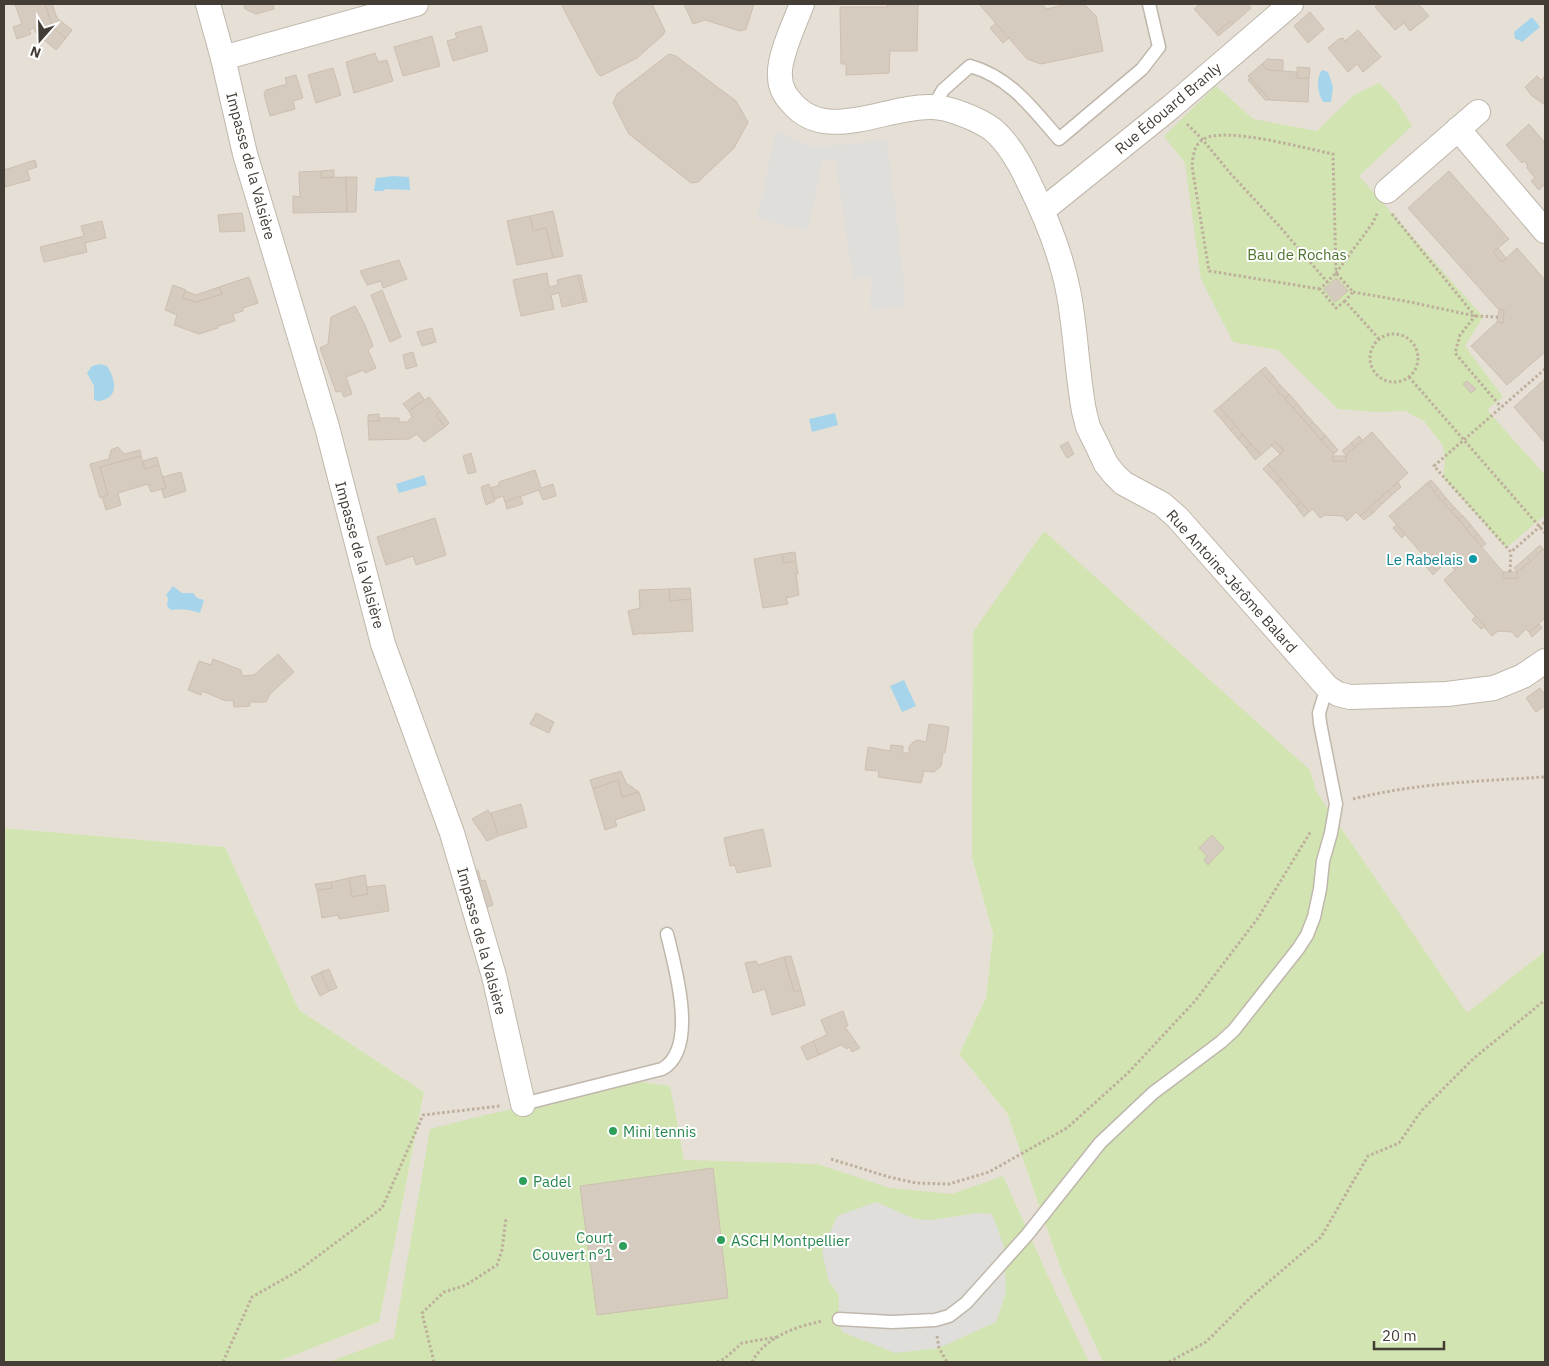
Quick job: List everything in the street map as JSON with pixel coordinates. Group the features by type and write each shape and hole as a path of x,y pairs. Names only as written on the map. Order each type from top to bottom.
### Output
{"street":[{"name":"Impasse de la Valsière","path":"208,4 223,58 245,154 327,427 383,644 452,833 494,976 523,1104"},
{"path":"223,58 369,11 416,4"},
{"name":"Rue Antoine-Jérôme Balard","path":"802,4 781,63 780,76 786,97 806,116 830,122 842,122 909,109 933,107 978,121 1003,140 1020,164 1043,210 1060,260 1069,293 1084,411 1088,427 1106,464 1123,482 1162,504 1177,517 1327,687 1338,694 1350,697 1456,693 1494,688 1523,676 1545,661"},
{"name":"Rue Édouard Branly","path":"1043,210 1171,107 1290,4"},
{"path":"1387,191 1478,112"},
{"path":"1458,129 1545,231"}],"lane":[{"path":"933,107 944,90 970,66 996,76 1017,91 1059,139 1142,69 1159,47 1149,4"},
{"path":"839,1319 892,1322 934,1320 949,1316 966,1303 1026,1235 1100,1143 1153,1092 1222,1042 1234,1030 1293,956 1307,935 1314,917 1323,861 1331,833 1336,804 1319,713 1327,687"},
{"path":"523,1104 662,1069 670,1065 678,1050 683,1019 681,997 667,934"}],"path":[{"path":"1171,107 1202,139 1328,283"},
{"path":"1353,292 1336,308 1320,289 1209,271 1192,166 1193,154 1202,139 1212,135 1240,135 1333,154 1336,273 1353,292 1475,316 1498,317"},
{"path":"1320,289 1328,283 1372,224 1387,191"},
{"path":"1387,191 1392,213 1475,316"},
{"path":"1345,300 1379,339"},
{"path":"1475,316 1460,335 1455,353 1501,407"},
{"path":"1388,334 1397,334 1406,337 1413,343 1418,361 1415,370 1409,377 1391,382 1374,372 1370,364 1370,354 1373,345 1379,339 1388,334"},
{"path":"1510,572 1511,552 1434,466 1545,369"},
{"path":"1409,377 1545,533"},
{"path":"1511,552 1545,522"},
{"path":"831,1159 889,1177 916,1183 949,1184 989,1172 1068,1128 1128,1073 1195,1001 1258,918 1313,828 1336,804 1387,790 1416,786 1545,777"},
{"path":"1169,1362 1206,1342 1250,1298 1321,1237 1368,1156 1400,1143 1422,1110 1473,1059 1545,1000"},
{"path":"223,1362 252,1297 298,1271 382,1208 423,1115 523,1104"},
{"path":"434,1362 422,1313 444,1292 466,1285 497,1264 502,1250 506,1218"},
{"path":"752,1362 756,1353 777,1337 801,1325 839,1319"},
{"path":"934,1320 939,1348 947,1362"},
{"path":"717,1362 724,1359 742,1343 777,1337"}],"shaded area":[{"path":"4,4 1545,4 1545,951 1467,1014 1316,791 1310,770 972,858 993,934 986,998 959,1054 1007,1113 1062,1272 1103,1362 276,1362 379,1322 424,1092 299,1010 225,847 4,828"},
{"path":"776,132 815,147 887,140 902,259 905,308 870,310 871,278 853,279 835,161 823,160 808,231 756,219"},
{"path":"876,1202 915,1219 931,1220 978,1213 992,1214 1004,1246 1006,1293 996,1322 939,1348 895,1353 842,1332 839,1319 839,1295 829,1282 822,1252 837,1216"}],"green space":[{"name":"Bau de Rochas","path":"1379,83 1397,102 1412,126 1359,176 1483,317 1465,346 1503,397 1487,410 1545,475 1545,515 1506,548 1443,477 1445,462 1443,446 1424,421 1405,411 1378,412 1338,409 1278,350 1233,342 1201,279 1185,163 1164,136 1216,86 1253,119 1317,131 1354,95"},
{"path":"1044,531 1310,770 1316,791 1467,1013 1545,951 1545,1362 1103,1362 1062,1272 1007,1113 959,1054 986,998 993,934 972,858 973,632"},
{"path":"4,828 225,847 299,1010 424,1092 379,1322 276,1362 4,1362"},
{"name":"ASCH Montpellier","path":"641,1082 670,1086 684,1160 817,1164 890,1188 952,1194 1003,1176 1089,1362 329,1362 394,1338 430,1129 485,1115"}],"water":[{"path":"1532,17 1540,27 1522,42 1515,39 1514,32"},
{"path":"1322,70 1328,72 1333,87 1331,102 1323,102 1319,94 1318,81"},
{"path":"409,177 410,190 385,189 384,191 374,191 376,178"},
{"path":"100,364 107,366 113,379 114,388 110,396 98,401 94,400 94,386 87,373 92,366"},
{"path":"835,413 838,425 812,432 809,419"},
{"path":"424,475 427,485 399,493 396,484"},
{"path":"173,586 182,593 193,593 197,598 204,600 200,613 178,609 171,610 167,606 168,598 166,595"},
{"path":"904,680 916,706 902,712 890,686"}],"building":[{"path":"15,4 45,4 53,28 66,38 56,50 36,33 34,28 29,30 31,34 17,39 13,27 22,24"},
{"path":"45,4 52,4 57,18 72,30 66,38 53,28"},
{"path":"244,4 273,4 274,9 256,14 245,9"},
{"path":"561,4 652,4 665,31 637,58 601,76 598,74"},
{"path":"684,4 754,4 746,29 740,31 705,20 693,24"},
{"path":"887,4 918,4 917,51 890,51 889,73 846,75 846,64 841,64 840,7 888,7"},
{"path":"979,4 1042,4 1046,9 1068,4 1084,4 1096,16 1103,51 1041,64 1027,59"},
{"path":"1200,4 1248,4 1251,8 1233,24 1230,21 1216,33 1194,9"},
{"path":"1380,4 1418,4 1429,16 1410,31 1404,23 1395,30 1375,7"},
{"path":"1310,12 1324,29 1308,43 1294,26"},
{"path":"1230,21 1233,24 1218,36 1216,33"},
{"path":"996,23 1009,38 1003,43 990,28"},
{"path":"481,26 488,51 453,61 447,41 457,38 455,33"},
{"path":"1358,30 1381,57 1363,72 1357,64 1348,72 1328,48 1339,39 1343,38 1345,41"},
{"path":"432,36 440,66 403,76 394,47"},
{"path":"375,53 378,62 387,60 393,81 354,93 346,62"},
{"path":"669,54 676,56 736,101 748,122 734,148 698,182 691,183 629,134 613,103 617,94"},
{"path":"1267,59 1283,60 1283,71 1267,70 1262,64"},
{"path":"1262,64 1267,70 1297,72 1297,78 1309,78 1308,102 1270,100 1248,76"},
{"path":"1297,67 1310,68 1309,78 1297,78"},
{"path":"333,68 341,95 316,103 308,75"},
{"path":"296,75 303,98 293,101 295,109 270,116 264,94 266,90 287,84 285,78"},
{"path":"1537,76 1541,80 1545,76 1545,105 1532,96 1525,87"},
{"path":"1250,78 1270,100 1265,100 1248,80"},
{"path":"1529,124 1545,143 1545,184 1539,190 1531,181 1535,178 1527,168 1527,164 1524,161 1522,163 1506,145"},
{"path":"35,160 37,167 27,170 30,180 5,187 4,170"},
{"path":"334,170 334,177 321,178 321,171"},
{"path":"321,171 321,178 346,177 347,212 293,213 293,196 300,197 299,172"},
{"path":"1449,171 1509,239 1493,252 1502,262 1517,248 1545,280 1545,352 1507,385 1471,346 1497,322 1503,323 1504,310 1499,310 1408,208"},
{"path":"346,177 357,177 356,212 347,212"},
{"path":"553,211 563,256 553,258 546,228 533,231 530,216"},
{"path":"242,213 245,231 220,232 218,215"},
{"path":"530,216 533,231 546,228 553,258 517,265 507,221"},
{"path":"102,221 106,238 85,243 87,252 44,262 40,247 84,236 81,226"},
{"path":"1498,248 1506,258 1502,262 1493,252"},
{"path":"399,260 407,279 383,288 381,281 367,285 360,271"},
{"path":"547,273 549,287 558,285 557,280 578,275 584,302 562,307 559,293 551,295 554,309 521,316 513,280"},
{"path":"578,275 581,275 587,302 584,302"},
{"path":"249,277 258,303 233,314 235,321 218,326 218,328 199,334 174,325 177,315 165,310 173,285 186,290 183,298 196,302 222,294 219,287"},
{"path":"1336,278 1348,291 1335,302 1324,289"},
{"path":"219,287 222,294 196,302 183,298 185,291 196,295"},
{"path":"382,290 401,337 390,342 371,295"},
{"path":"355,306 373,346 368,350 376,368 365,373 364,370 346,377 352,394 344,397 341,391 336,392 320,348 328,344 331,317"},
{"path":"1499,310 1504,310 1503,323 1497,322"},
{"path":"432,328 436,342 422,346 417,332"},
{"path":"413,352 417,366 406,369 403,355"},
{"path":"1265,367 1273,376 1269,381 1260,371"},
{"path":"1260,371 1334,454 1332,461 1346,461 1346,455 1372,432 1408,473 1360,516 1356,512 1347,521 1343,516 1325,515 1320,518 1313,509 1309,512 1268,464 1284,451 1276,442 1261,455 1219,407"},
{"path":"1273,376 1280,385 1276,389 1269,381"},
{"path":"1545,379 1545,443 1514,407"},
{"path":"1467,381 1476,389 1471,393 1463,384"},
{"path":"1280,385 1289,394 1285,399 1276,389"},
{"path":"419,392 425,401 409,411 403,404"},
{"path":"1289,394 1297,403 1293,408 1285,399"},
{"path":"429,397 440,411 436,415 445,427 424,442 417,434 409,439 369,440 368,421 379,421 379,418 399,418 399,422 407,422 412,417 409,411"},
{"path":"1297,403 1305,413 1301,417 1293,408"},
{"path":"1219,407 1228,416 1223,421 1214,411"},
{"path":"440,411 449,423 445,427 436,415"},
{"path":"1305,413 1313,422 1309,426 1301,417"},
{"path":"379,414 379,421 368,421 368,415"},
{"path":"1228,416 1236,426 1230,430 1223,421"},
{"path":"1313,422 1326,436 1321,440 1309,426"},
{"path":"1236,426 1243,435 1238,439 1230,430"},
{"path":"1243,435 1251,444 1246,448 1238,439"},
{"path":"1326,436 1338,450 1334,454 1321,440"},
{"path":"1359,436 1363,441 1355,447 1351,443"},
{"path":"1068,442 1074,454 1067,458 1060,446"},
{"path":"1276,442 1284,451 1280,454 1271,445"},
{"path":"1351,443 1355,447 1346,455 1342,451"},
{"path":"1251,444 1261,455 1255,460 1246,448"},
{"path":"118,447 124,454 140,450 141,456 100,467 108,495 100,498 90,464 109,459 111,450"},
{"path":"471,453 476,472 468,474 463,456"},
{"path":"141,456 145,469 159,465 166,488 151,492 148,484 118,493 121,505 106,510 102,497 108,495 100,467"},
{"path":"1333,456 1346,456 1346,461 1332,461"},
{"path":"157,457 159,465 145,469 143,461"},
{"path":"1268,464 1281,479 1277,484 1263,469"},
{"path":"535,470 541,488 553,484 556,496 543,500 539,490 505,502 503,496 495,499 491,488 499,485 499,482"},
{"path":"181,472 186,491 164,498 162,489 166,488 163,477"},
{"path":"1281,479 1293,493 1288,497 1277,484"},
{"path":"1431,480 1438,488 1434,492 1427,483"},
{"path":"1398,482 1401,487 1392,495 1388,491"},
{"name":"Le Rabelais","path":"1427,483 1503,572 1504,578 1518,578 1517,572 1545,548 1545,618 1529,632 1526,629 1517,638 1512,632 1498,631 1492,636 1444,580 1459,566 1452,557 1437,571 1389,516"},
{"path":"489,484 495,501 486,505 481,487"},
{"path":"1438,488 1446,498 1442,501 1434,492"},
{"path":"1388,491 1392,495 1382,504 1378,500"},
{"path":"1293,493 1301,502 1296,506 1288,497"},
{"path":"520,496 523,504 507,509 505,502"},
{"path":"1446,498 1455,508 1451,511 1442,501"},
{"path":"1378,500 1382,504 1373,513 1369,508"},
{"path":"1301,502 1309,512 1304,517 1296,506"},
{"path":"1369,508 1373,513 1364,520 1360,516"},
{"path":"1455,508 1463,516 1459,519 1451,511"},
{"path":"1463,516 1471,525 1466,529 1459,519"},
{"path":"435,518 446,555 416,565 413,556 386,565 377,537"},
{"path":"1397,525 1405,534 1402,538 1393,528"},
{"path":"1471,525 1478,534 1474,538 1466,529"},
{"path":"1478,534 1486,544 1482,547 1474,538"},
{"path":"1540,545 1543,549 1531,561 1527,557"},
{"path":"795,552 796,561 784,563 782,554"},
{"path":"782,554 784,563 796,561 799,595 786,598 788,604 763,608 754,559"},
{"path":"1452,557 1459,566 1455,570 1447,561"},
{"path":"1527,557 1531,561 1517,572 1514,568"},
{"path":"1429,562 1437,571 1433,575 1425,565"},
{"path":"1503,572 1517,572 1518,578 1504,578"},
{"path":"690,588 691,599 670,601 669,589"},
{"path":"669,589 670,601 691,599 693,631 633,635 628,611 640,608 639,590"},
{"path":"1476,616 1485,626 1481,629 1472,620"},
{"path":"1539,624 1542,628 1532,637 1529,632"},
{"path":"278,654 294,672 270,694 266,702 250,702 250,706 234,707 233,700 226,701 202,691 201,695 188,690 199,661 211,665 213,659 241,670 242,676 254,675"},
{"path":"1540,688 1545,695 1545,706 1536,712 1526,698"},
{"path":"536,713 554,722 549,733 530,724"},
{"path":"929,724 949,727 941,766 934,772 924,771 921,783 878,777 879,771 865,770 868,747 890,751 891,745 903,746 903,753 909,753 909,747 913,742 918,740 926,742"},
{"path":"621,771 626,783 639,792 622,797 618,780 593,789 590,780"},
{"path":"618,780 622,797 639,792 645,810 615,820 617,826 605,830 593,789"},
{"path":"521,804 527,827 498,836 491,813"},
{"path":"488,810 493,818 498,836 487,841 472,819"},
{"path":"763,829 771,866 737,873 735,865 730,866 724,838"},
{"path":"1212,835 1224,848 1208,865 1204,860 1207,856 1199,848"},
{"path":"478,870 481,881 485,880 493,905 480,910 467,874"},
{"path":"365,875 368,894 352,897 349,878"},
{"path":"349,878 352,897 368,894 367,887 385,885 389,911 339,919 338,915 322,918 317,890 332,888 331,882"},
{"path":"331,882 332,888 317,890 315,884"},
{"path":"791,956 801,990 794,992 784,957"},
{"path":"784,957 794,992 801,990 805,1005 772,1015 765,989 753,993 745,963 756,961 758,965"},
{"path":"329,969 337,988 329,991 321,972"},
{"path":"321,972 329,991 320,996 311,977"},
{"path":"843,1011 848,1026 845,1027 860,1048 852,1052 849,1047 847,1049 841,1045 819,1055 813,1041 827,1035 821,1020"},
{"path":"813,1041 819,1055 807,1060 801,1047"},
{"path":"713,1168 728,1298 597,1315 580,1186"}],"place":[{"name":"Le Rabelais","path":"1473,559"},
{"name":"Mini tennis","path":"613,1131"},
{"name":"Padel","path":"523,1181"},
{"name":"ASCH Montpellier","path":"721,1240"},
{"name":"Court Couvert n°1","path":"623,1246"}]}
